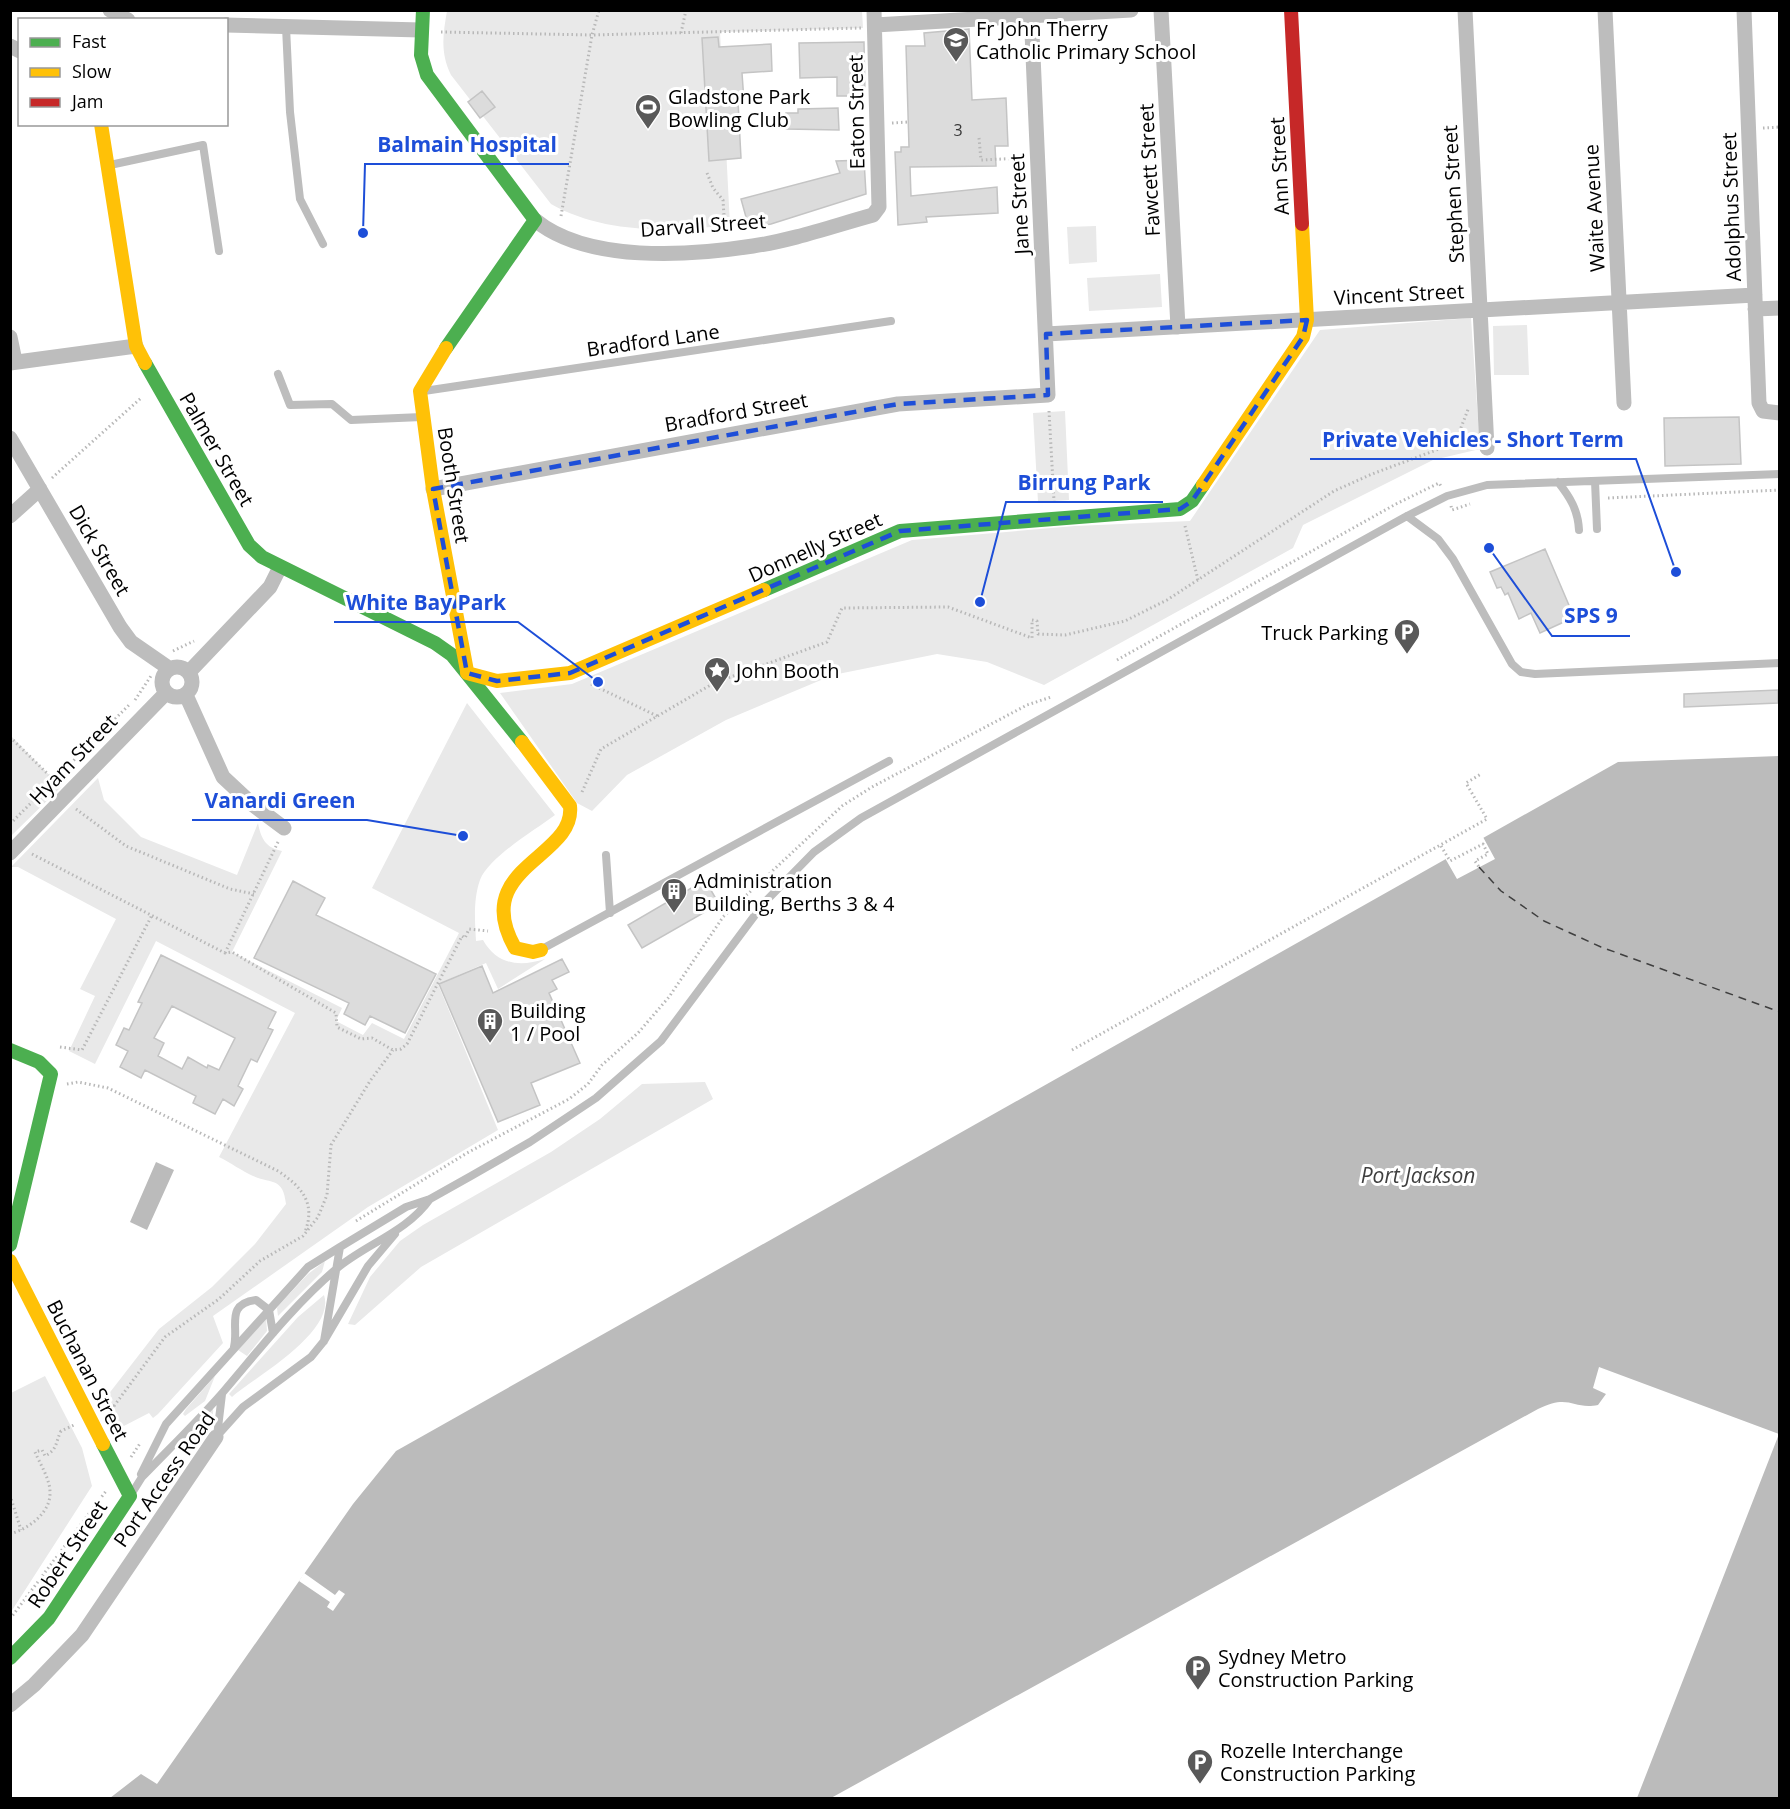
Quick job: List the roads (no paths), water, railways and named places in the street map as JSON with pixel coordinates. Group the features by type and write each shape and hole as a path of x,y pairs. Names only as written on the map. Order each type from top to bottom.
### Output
{"street":[{"path":"110,10 124,18"},
{"path":"420,391 430,370 535,219 427,75 421,55 423,10"},
{"path":"870,21 1131,10"},
{"name":"Fawcett Street","path":"1161,10 1178,327"},
{"name":"Ann Street","path":"1291,10 1307,320"},
{"name":"Stephen Street","path":"1465,10 1487,448"},
{"name":"Waite Avenue","path":"1605,10 1624,403"},
{"name":"Adolphus Street","path":"1744,10 1759,403 1763,411 1779,413"},
{"name":"Jane Street","path":"1031,14 1048,395"},
{"name":"Eaton Street","path":"870,21 877,212"},
{"path":"228,25 421,30"},
{"name":"Palmer Street","path":"101,126 136,346 156,385 249,545 258,555 280,567 435,643 452,656 467,673"},
{"name":"Darvall Street","path":"535,219 560,237 593,247 626,252 672,252 753,246 832,227 877,212"},
{"name":"Vincent Street","path":"1046,334 1619,303 1755,302 1779,308"},
{"name":"Donnelly Street","path":"467,673 497,681 570,673 900,531 1055,517 1180,509 1192,501 1303,337 1307,320"},
{"path":"10,337 13,362 136,346"},
{"name":"Booth Street","path":"420,391 433,489 467,673 566,799 572,812 564,833 520,870 508,896 505,921 508,939 515,948 533,952 541,950"},
{"name":"Bradford Street","path":"433,489 898,404 1048,395"},
{"name":"Dick Street","path":"10,438 131,642 170,669"},
{"path":"10,516 40,489"},
{"path":"189,672 270,587 280,567"},
{"path":"180,667 189,672 193,682 186,696 176,698 166,693 162,681 170,669 180,667"},
{"name":"Hyam Street","path":"20,850 68,795 166,693"},
{"path":"186,696 223,777 252,804 284,828"},
{"path":"10,1050 48,1067 51,1074 50,1087 10,1245"},
{"name":"Buchanan Street","path":"10,1261 130,1497"},
{"name":"Port Access Road","path":"10,1705 34,1685 82,1635 216,1437"},
{"name":"Robert Street","path":"10,1658 49,1617 130,1497"}],"lane":[{"path":"286,27 290,112 300,199 323,244"},
{"path":"108,166 203,145 219,251"},
{"name":"Bradford Lane","path":"420,391 891,321"},
{"path":"278,374 290,405 332,404 351,420 424,417"},
{"path":"130,1497 166,1424 308,1267 406,1207 430,1199 559,1123 596,1098 646,1056 703,986 764,903 814,852 861,818 1447,496 1487,485 1779,474"},
{"path":"1595,481 1597,529"},
{"path":"1558,482 1569,495 1578,515 1579,530"},
{"path":"1407,516 1438,539 1512,664 1521,672 1535,674 1777,665"},
{"path":"541,950 889,761"},
{"path":"606,855 610,913"},
{"path":"130,1497 142,1478 222,1393 273,1333 336,1269 401,1228 430,1199"},
{"name":"Port Access Road","path":"216,1437 243,1407 302,1366 324,1341 368,1266 401,1228"},
{"path":"324,1341 340,1247"},
{"path":"234,1349 234,1320 239,1306 246,1301 256,1300 269,1310 273,1333"},
{"path":"216,1437 222,1393"}],"water":[{"name":"Port Jackson","path":"1779,756 1779,1434 1599,1367 1593,1388 1606,1394 1598,1405 1557,1402 1538,1409 831,1798 110,1798 141,1774 157,1784 353,1504 396,1451 1618,762"},
{"path":"156,1162 174,1170 147,1230 130,1222"},
{"path":"1779,1434 1779,1798 1637,1798"}],"place":[{"name":"Fr John Therry Catholic Primary School","path":"956,63"},
{"name":"Gladstone Park Bowling Club","path":"648,130"},
{"name":"Balmain Hospital","path":"363,233"},
{"name":"SPS 9","path":"1489,548"},
{"name":"Private Vehicles - Short Term","path":"1676,572"},
{"name":"Birrung Park","path":"980,602"},
{"name":"Truck Parking","path":"1407,655"},
{"name":"White Bay Park","path":"598,682"},
{"name":"John Booth","path":"717,693"},
{"name":"Vanardi Green","path":"463,836"},
{"name":"Administration Building, Berths 3 & 4","path":"674,914"},
{"name":"Building 1 / Pool","path":"490,1044"},
{"name":"Sydney Metro Construction Parking","path":"1198,1691"},
{"name":"Rozelle Interchange Construction Parking","path":"1200,1785"}]}
